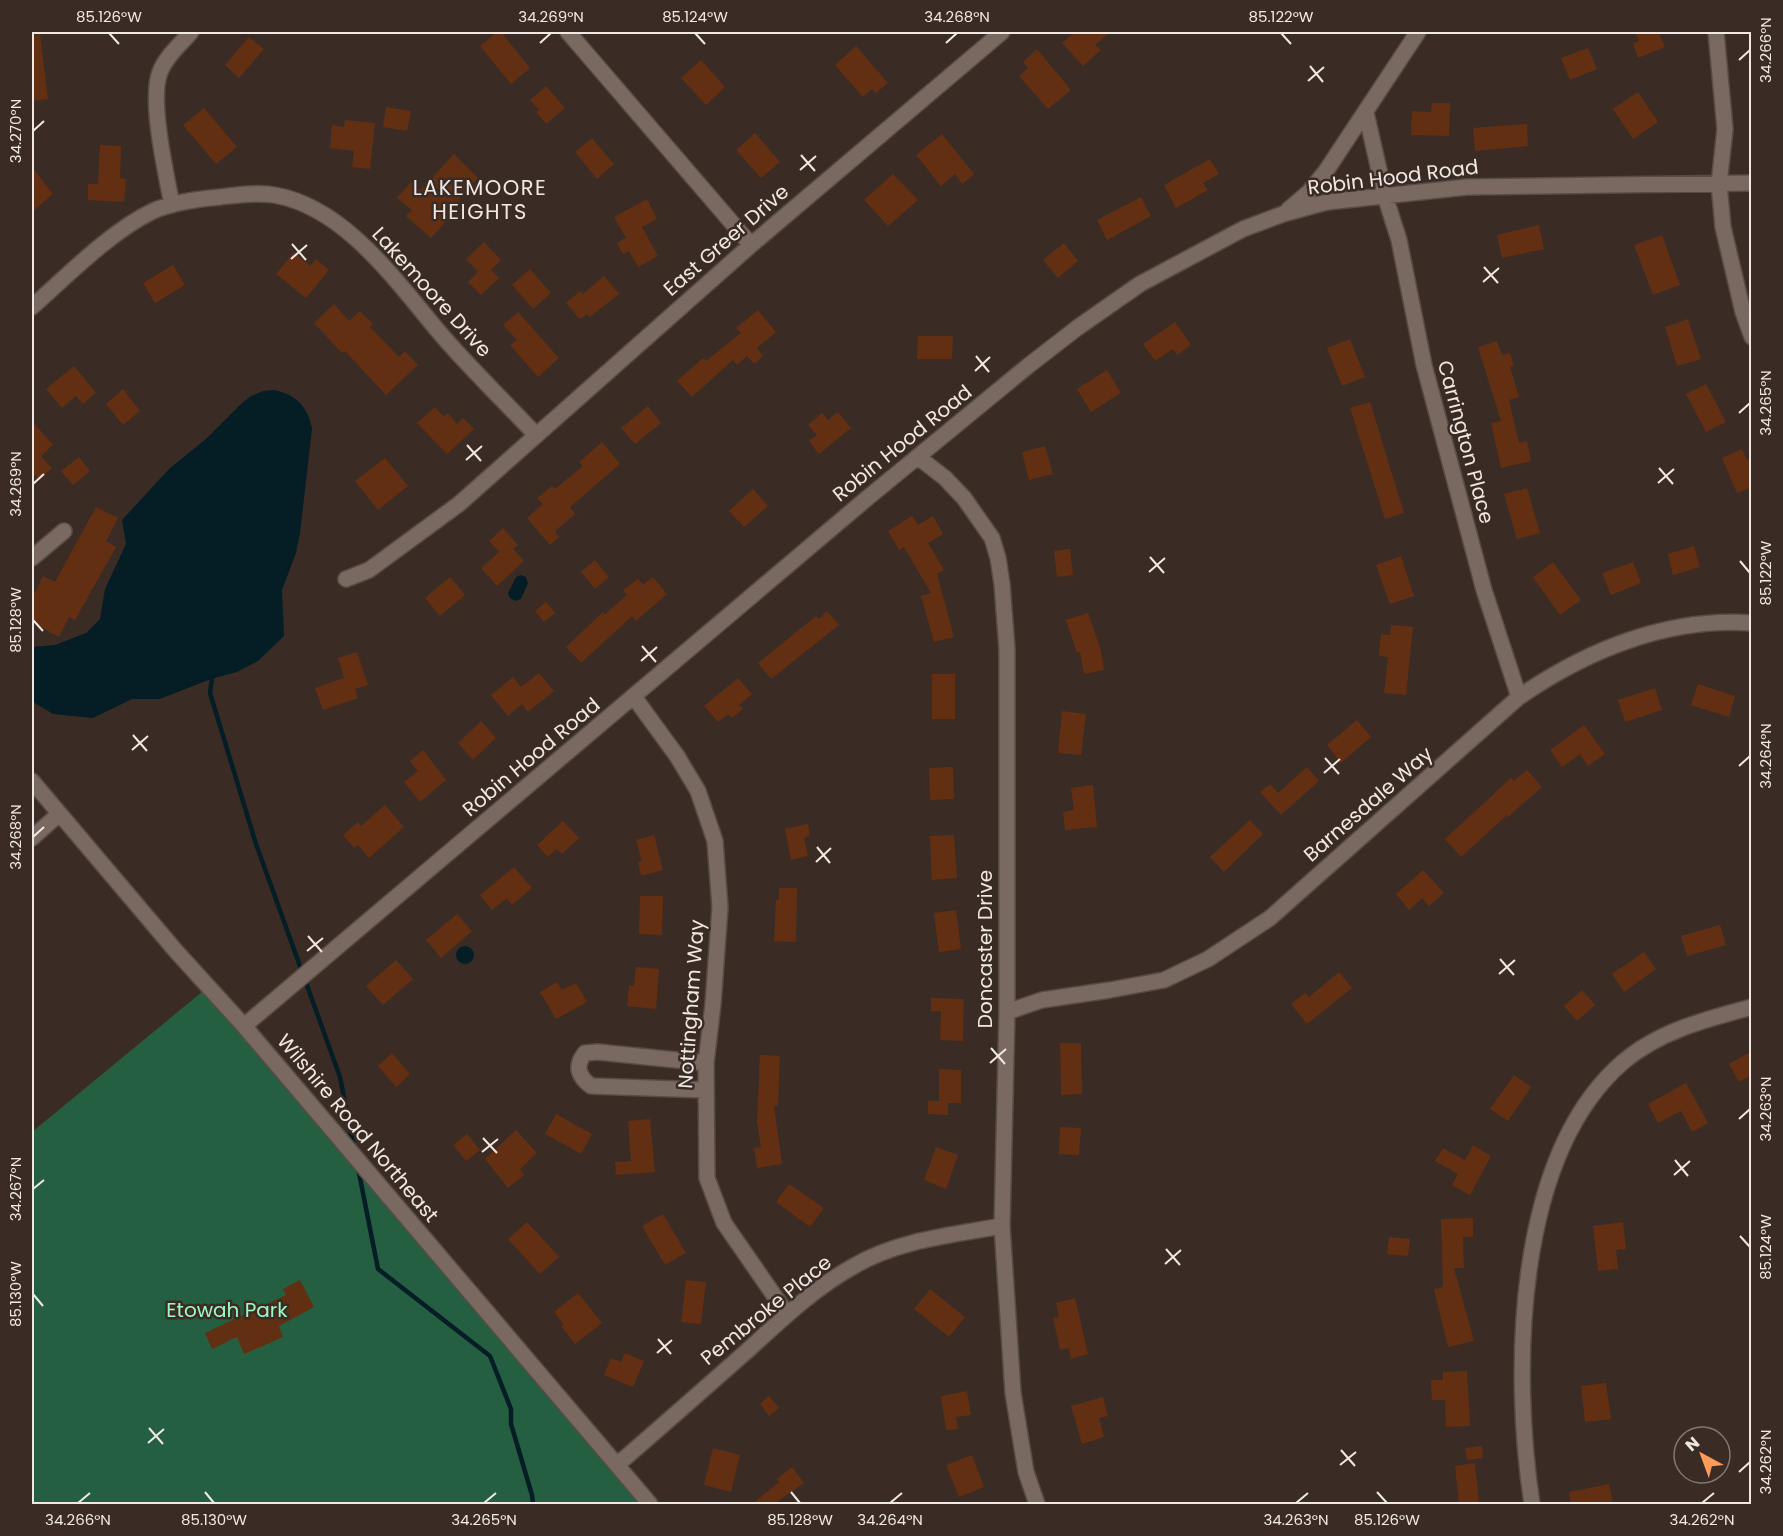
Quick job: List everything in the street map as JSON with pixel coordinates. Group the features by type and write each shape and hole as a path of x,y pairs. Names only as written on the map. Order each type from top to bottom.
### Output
{"street":[{"path":"171,205 161,138 157,86 160,72 170,56 192,32"},
{"path":"568,32 752,245"},
{"name":"East Greer Drive","path":"346,579 369,570 459,504 752,245 1001,32"},
{"path":"1283,214 1309,192 1326,171 1418,32"},
{"path":"1716,32 1725,129 1719,184 1723,226 1743,312 1752,337"},
{"name":"Carrington Place","path":"1366,113 1384,196 1399,240 1424,365 1484,590 1519,697"},
{"name":"Robin Hood Road","path":"244,1026 918,457 1028,366 1140,284 1244,229 1283,214 1327,202 1467,187 1752,183"},
{"name":"Lakemoore Drive","path":"32,307 112,238 153,211 197,199 239,195 274,195 307,206 340,226 369,250 448,341 536,435"},
{"name":"Doncaster Drive","path":"918,457 945,478 964,498 992,538 998,558 1007,649 1007,1012 1002,1226 1013,1393 1026,1472 1037,1504"},
{"path":"32,558 64,531"},
{"name":"Barnesdale Way","path":"1007,1012 1042,1000 1164,980 1208,959 1270,918 1519,697 1554,674 1614,645 1648,633 1730,622 1752,623"},
{"name":"Nottingham Way","path":"634,697 671,746 698,791 715,841 720,907 706,1063 707,1178 724,1223 788,1314"},
{"name":"Wilshire Road Northeast","path":"32,781 175,950 244,1026 650,1504"},
{"path":"32,838 59,814"},
{"path":"1533,1504 1526,1462 1524,1334 1538,1216 1551,1174 1589,1099 1622,1063 1642,1048 1669,1034 1752,1007"},
{"path":"705,1090 591,1086 582,1080 578,1072 579,1060 585,1053 598,1052 706,1063"},
{"name":"Pembroke Place","path":"617,1465 788,1314 847,1270 882,1253 927,1239 1002,1226"}],"green space":[{"name":"Etowah Park","path":"208,987 647,1504 32,1504 32,1132"}],"water":[{"path":"274,390 289,395 300,403 308,414 312,429 300,533 296,553 282,590 284,636 258,661 237,672 211,679 160,699 132,699 93,718 53,714 33,702 32,647 55,645 86,633 100,619 105,589 126,544 122,520 170,468 206,439 242,403 263,391"},
{"path":"521,575 526,577 528,583 521,599 515,601 508,593 516,577"},
{"path":"465,946 471,949 474,955 471,961 465,964 459,961 456,955 459,949"}],"building":[{"path":"497,32 501,32 530,68 511,84 480,46"},
{"path":"1075,32 1110,32 1095,45 1101,50 1083,66 1062,43"},
{"path":"1635,32 1658,32 1665,47 1638,58 1633,43 1639,41"},
{"path":"40,34 48,99 32,101 32,35"},
{"path":"249,37 264,49 239,78 225,65"},
{"path":"856,46 888,83 876,93 872,89 863,97 835,65"},
{"path":"1588,48 1597,69 1570,80 1561,58"},
{"path":"1037,49 1071,90 1048,109 1019,76 1028,68 1023,62"},
{"path":"701,60 725,87 706,105 681,78"},
{"path":"546,86 565,108 546,124 536,112 539,110 530,100"},
{"path":"1638,92 1658,122 1633,139 1613,109"},
{"path":"1432,103 1450,103 1449,136 1411,135 1412,111 1431,112"},
{"path":"386,107 411,111 407,131 383,127"},
{"path":"204,108 237,147 216,164 183,125"},
{"path":"345,120 375,123 370,169 352,167 354,151 330,148 332,125 344,127"},
{"path":"1527,124 1528,146 1475,151 1473,128"},
{"path":"755,133 780,162 761,178 736,150"},
{"path":"942,134 974,174 962,184 955,174 941,186 916,155"},
{"path":"592,138 614,164 597,179 575,152"},
{"path":"100,145 121,146 120,178 126,179 124,202 88,200 88,184 98,184"},
{"path":"454,154 478,178 458,200 462,203 431,238 406,216 412,210 397,198 411,182 421,190"},
{"path":"1210,159 1219,174 1203,183 1208,190 1176,208 1164,185"},
{"path":"32,167 53,194 32,212"},
{"path":"893,174 918,200 888,226 864,200"},
{"path":"1141,197 1151,216 1107,240 1097,220"},
{"path":"647,199 657,219 642,227 658,256 638,267 629,251 623,254 617,243 626,238 614,217"},
{"path":"1539,225 1544,249 1502,258 1497,235"},
{"path":"1662,235 1680,285 1653,295 1634,245"},
{"path":"484,242 501,260 491,270 499,278 481,295 468,282 478,272 466,259"},
{"path":"1064,243 1078,261 1058,278 1043,260"},
{"path":"294,252 310,266 316,259 329,270 306,298 276,274"},
{"path":"173,265 185,285 155,303 143,283"},
{"path":"530,269 551,293 533,309 512,285"},
{"path":"604,276 619,294 590,317 587,314 580,319 566,303 580,291 583,294"},
{"path":"334,304 349,321 360,311 373,324 370,327 399,357 405,351 418,365 386,395 345,351 342,353 314,323"},
{"path":"758,310 776,332 757,348 763,356 754,364 747,356 737,365 733,360 692,397 677,381 703,358 706,361 741,333 736,328"},
{"path":"518,312 559,358 538,377 510,345 517,340 503,325"},
{"path":"1688,319 1701,359 1677,366 1665,327"},
{"path":"1175,322 1191,345 1177,355 1173,349 1155,361 1143,344"},
{"path":"918,336 953,336 952,359 917,359"},
{"path":"1350,339 1365,377 1342,386 1327,348"},
{"path":"1497,341 1502,355 1510,353 1514,366 1510,367 1519,397 1509,400 1519,443 1527,441 1531,461 1501,468 1491,423 1501,421 1478,347"},
{"path":"74,366 96,393 83,404 76,396 62,408 46,389"},
{"path":"1107,370 1121,393 1091,412 1077,389"},
{"path":"1706,384 1726,422 1706,432 1686,394"},
{"path":"123,389 140,411 123,425 106,404"},
{"path":"1370,402 1404,513 1385,519 1350,408"},
{"path":"648,406 661,423 635,444 621,428"},
{"path":"435,407 444,417 448,413 457,424 463,418 474,429 447,454 417,423"},
{"path":"838,412 851,428 819,454 809,441 817,435 808,425 822,413 828,420"},
{"path":"32,421 53,445 41,456 52,468 39,480 32,472"},
{"path":"602,442 620,464 570,507 575,514 555,531 559,537 550,545 527,518 543,504 537,498 552,486 555,489 583,466 579,462"},
{"path":"1045,446 1053,474 1029,480 1022,452"},
{"path":"1742,449 1747,460 1752,458 1752,487 1737,493 1722,458"},
{"path":"79,457 90,471 73,485 61,471"},
{"path":"385,458 408,486 378,510 355,481"},
{"path":"1527,488 1540,533 1517,539 1504,494"},
{"path":"753,489 768,506 744,527 729,511"},
{"path":"96,507 118,518 106,541 116,547 75,620 69,617 59,637 32,622 32,598 43,576 55,582"},
{"path":"912,516 918,525 933,516 943,534 928,543 944,570 937,574 954,637 934,642 921,596 931,593 904,547 899,550 888,531"},
{"path":"503,528 518,545 513,549 524,561 497,586 481,568 499,552 489,541"},
{"path":"1694,546 1700,567 1673,575 1668,554"},
{"path":"1070,549 1073,575 1057,577 1054,551"},
{"path":"1401,556 1414,596 1390,604 1376,565"},
{"path":"595,560 609,577 595,589 581,572"},
{"path":"1553,562 1581,600 1560,615 1533,577"},
{"path":"1633,562 1641,583 1611,595 1602,573"},
{"path":"450,577 465,595 440,616 425,598"},
{"path":"653,577 667,594 636,621 632,616 581,663 566,647 603,612 605,614 627,595 623,590 638,579 643,585"},
{"path":"546,602 555,613 544,622 535,611"},
{"path":"827,611 839,625 771,679 758,663 816,616 819,619"},
{"path":"1088,613 1101,651 1104,670 1084,674 1080,652 1077,653 1066,620"},
{"path":"1391,625 1413,627 1406,695 1384,693 1388,657 1379,656 1381,634 1390,635"},
{"path":"357,652 368,685 355,689 358,698 323,710 315,688 344,678 338,658"},
{"path":"539,673 554,691 528,712 522,704 508,716 491,695 513,677 521,687"},
{"path":"932,674 955,674 955,719 932,719"},
{"path":"738,678 752,694 739,705 743,709 732,718 728,714 718,722 704,706"},
{"path":"1698,684 1735,696 1729,717 1691,705"},
{"path":"1655,688 1662,710 1625,722 1618,700"},
{"path":"1062,711 1086,714 1081,755 1058,753"},
{"path":"1357,720 1371,737 1341,763 1327,745"},
{"path":"481,721 496,738 473,760 458,743"},
{"path":"1584,725 1605,754 1588,766 1580,754 1562,767 1550,750"},
{"path":"423,750 446,780 420,802 404,782 418,771 410,761"},
{"path":"953,767 954,799 930,800 929,768"},
{"path":"1307,767 1319,781 1281,815 1260,792 1270,784 1278,793"},
{"path":"1527,770 1542,787 1461,857 1445,839 1511,778 1514,781"},
{"path":"1093,785 1097,827 1065,830 1063,812 1074,810 1071,788"},
{"path":"385,805 404,827 369,858 358,845 354,848 343,835 358,822 361,826"},
{"path":"1250,820 1263,834 1224,872 1210,857"},
{"path":"563,821 579,838 562,854 557,849 548,857 537,845"},
{"path":"808,824 810,836 804,838 808,856 791,860 785,829"},
{"path":"654,835 663,870 641,876 638,862 642,861 636,840"},
{"path":"954,835 957,878 932,880 930,836"},
{"path":"514,867 532,888 512,905 507,898 492,910 480,895"},
{"path":"1423,870 1444,893 1429,906 1422,898 1409,910 1396,894"},
{"path":"779,888 797,888 796,942 774,941 776,900 779,900"},
{"path":"640,896 663,896 662,935 639,934"},
{"path":"956,910 961,949 939,952 934,913"},
{"path":"457,914 472,931 441,958 426,940"},
{"path":"1720,925 1726,945 1687,956 1681,936"},
{"path":"1644,952 1656,969 1624,992 1612,974"},
{"path":"396,960 413,979 383,1005 366,986"},
{"path":"636,967 659,969 656,1009 627,1006 629,986 634,986"},
{"path":"1339,972 1352,988 1307,1024 1291,1004 1305,993 1309,997"},
{"path":"557,982 562,990 576,983 587,1002 556,1019 540,992"},
{"path":"1582,990 1595,1005 1577,1021 1564,1006"},
{"path":"931,998 964,999 963,1041 940,1040 941,1011 931,1011"},
{"path":"1060,1043 1081,1043 1082,1094 1061,1095"},
{"path":"1752,1051 1752,1075 1739,1082 1729,1064"},
{"path":"392,1053 410,1074 396,1087 378,1066"},
{"path":"760,1055 780,1056 778,1106 774,1106 782,1164 757,1168 754,1148 761,1147 757,1122"},
{"path":"939,1069 961,1070 961,1103 948,1103 948,1115 928,1114 928,1101 939,1101"},
{"path":"1514,1075 1531,1087 1508,1121 1490,1109"},
{"path":"1686,1083 1708,1123 1692,1132 1681,1111 1658,1123 1648,1104"},
{"path":"556,1114 592,1134 581,1154 545,1134"},
{"path":"650,1119 655,1172 616,1175 615,1162 631,1161 628,1121"},
{"path":"1060,1127 1081,1128 1079,1155 1059,1154"},
{"path":"516,1130 537,1153 520,1169 524,1175 508,1188 485,1159"},
{"path":"467,1134 480,1150 466,1161 453,1145"},
{"path":"1473,1145 1491,1156 1470,1195 1452,1185 1458,1174 1435,1161 1443,1148 1465,1160"},
{"path":"936,1147 958,1155 946,1189 924,1180"},
{"path":"789,1184 824,1208 810,1227 776,1202"},
{"path":"663,1214 686,1253 665,1265 642,1226"},
{"path":"1473,1218 1473,1237 1463,1237 1464,1268 1454,1268 1474,1341 1448,1347 1434,1289 1443,1287 1441,1219"},
{"path":"527,1222 559,1257 540,1274 508,1239"},
{"path":"1623,1222 1626,1249 1616,1250 1618,1269 1598,1271 1593,1226"},
{"path":"1389,1237 1410,1239 1408,1256 1387,1254"},
{"path":"300,1280 314,1307 279,1326 283,1337 244,1354 237,1337 212,1349 205,1333 286,1295 283,1289"},
{"path":"686,1280 706,1282 701,1324 681,1322"},
{"path":"930,1289 965,1317 949,1337 914,1309"},
{"path":"578,1293 602,1323 575,1344 561,1326 564,1325 554,1312"},
{"path":"1075,1298 1088,1354 1071,1359 1069,1348 1060,1350 1053,1318 1059,1317 1056,1303"},
{"path":"625,1353 644,1361 633,1387 604,1375 611,1358 621,1362"},
{"path":"1467,1371 1470,1426 1446,1427 1445,1400 1432,1400 1431,1380 1443,1380 1443,1372"},
{"path":"1606,1383 1611,1419 1585,1422 1581,1386"},
{"path":"967,1391 971,1415 956,1417 958,1429 946,1430 941,1396"},
{"path":"769,1396 779,1408 769,1416 760,1404"},
{"path":"1103,1397 1108,1416 1099,1418 1104,1437 1082,1444 1071,1406"},
{"path":"1482,1446 1483,1458 1467,1460 1465,1448"},
{"path":"713,1448 740,1455 731,1492 704,1485"},
{"path":"972,1455 984,1487 959,1497 946,1465"},
{"path":"1475,1463 1479,1502 1459,1504 1455,1466"},
{"path":"792,1467 804,1483 774,1504 752,1504 779,1482 777,1479"},
{"path":"1609,1484 1613,1503 1571,1504 1569,1492"}],"waterway":[{"path":"212,678 210,693 256,844 340,1077 354,1148"},
{"path":"358,1168 378,1269 490,1356 511,1409 511,1424 533,1504"}],"district":[{"name":"LAKEMOORE HEIGHTS","path":"480,199"}]}
